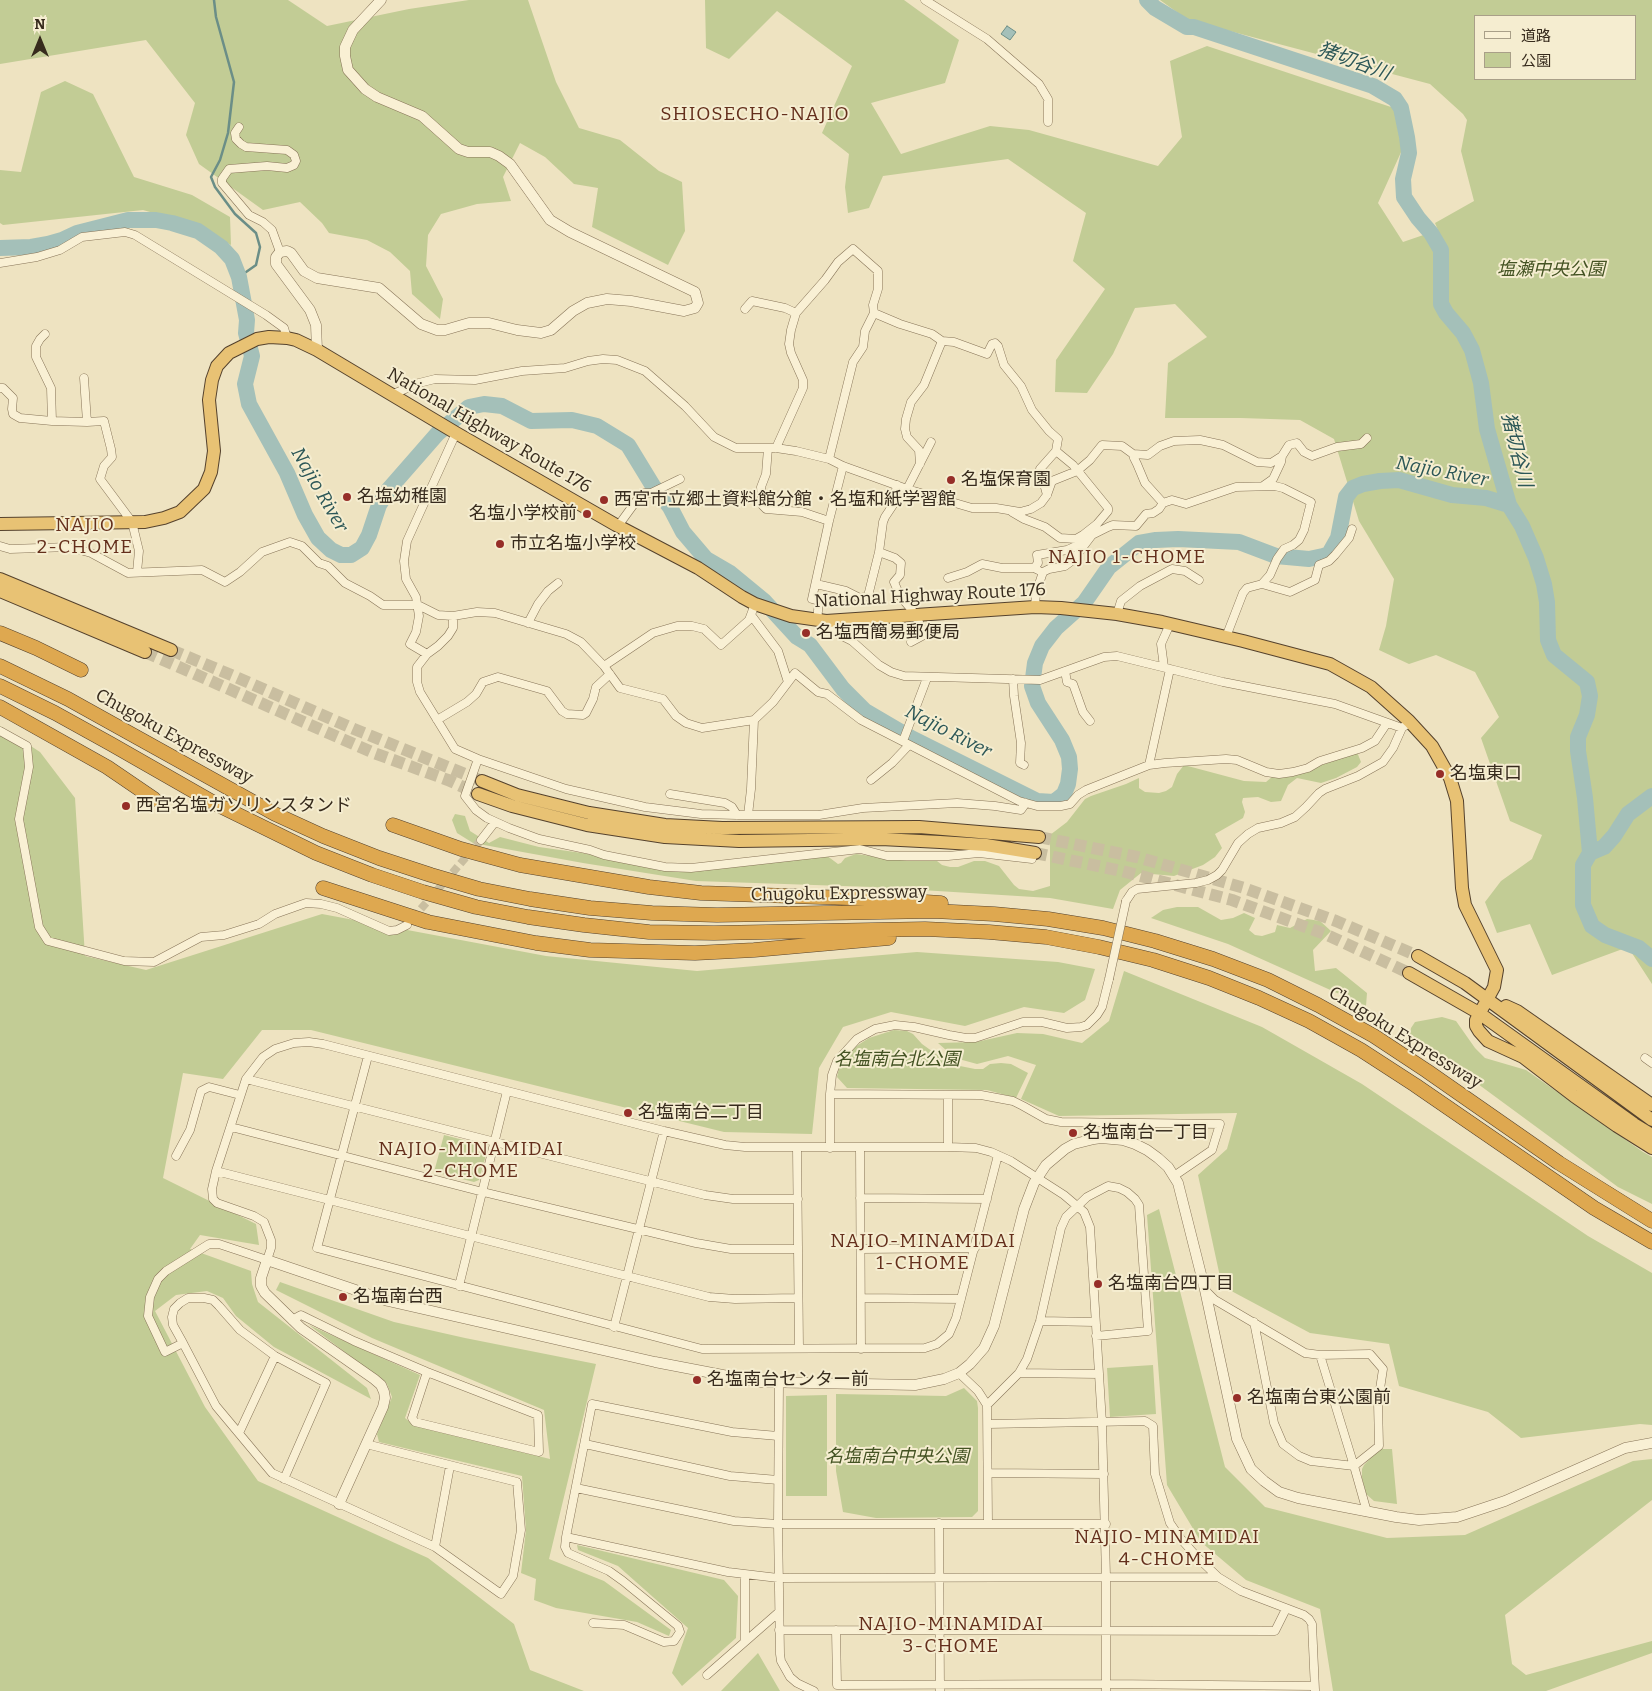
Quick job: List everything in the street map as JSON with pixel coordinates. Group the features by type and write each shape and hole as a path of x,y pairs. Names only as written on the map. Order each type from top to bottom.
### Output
{"highway":[{"name":"National Highway Route 176","path":"0,524 155,521 180,512 204,489 211,472 214,460 208,400 217,366 228,353 248,343 269,337 288,338 317,350 455,433 618,526 698,568 742,597 753,609 822,621 1035,607 1061,608 1117,614 1170,624 1330,664 1370,687 1406,725 1432,746 1450,778 1455,791 1465,905 1497,970 1496,982 1478,1013"},
{"path":"0,579 172,650"},
{"path":"0,591 145,652"},
{"path":"0,634 36,648 81,670"},
{"name":"Chugoku Expressway","path":"0,666 68,699 275,814 323,836 379,858 431,876 480,889 573,906 652,913 933,911 1048,919 1103,928 1155,941 1213,959 1268,980 1374,1036 1559,1163 1652,1221"},
{"name":"Chugoku Expressway","path":"0,686 96,735 216,804 316,853 389,881 476,907 538,919 649,932 714,933 925,929 989,932 1046,938 1099,947 1153,960 1209,978 1309,1021 1361,1050 1594,1208 1652,1242"},
{"path":"0,707 107,767 154,799"},
{"path":"1033,856 986,845 940,842 881,840 739,841 665,837 588,825 512,806 480,788 589,813 665,824 722,828 919,826 1039,837"},
{"path":"393,825 461,849 520,865 649,887 721,894 880,899 936,903 1055,916 1103,928"},
{"path":"323,888 428,922 536,944 590,950 694,953 754,950 933,934 989,932"},
{"path":"1418,956 1465,983 1652,1120"},
{"path":"1409,973 1478,1013 1652,1135"},
{"path":"1487,999 1517,1011 1652,1105"},
{"path":"1478,1013 1476,1026 1488,1041 1522,1057 1574,1096 1652,1148"}],"street":[{"path":"317,350 316,325 310,310 276,264 276,258 280,252 291,252 304,271 317,278 378,288 422,324 438,330 445,330 468,323 489,323 517,330 541,333 551,330 573,311 586,303 607,299 631,301 684,311 695,308 698,304 695,292 570,232 550,220 510,164 499,156 490,152 468,152 459,149 422,116 377,97 365,89 348,70 345,47 353,30 381,0"},
{"path":"925,0 987,39 1039,84 1048,99 1048,122"},
{"path":"239,127 235,133 236,139 241,144 287,150 294,154 296,161 294,165 287,168 267,166 229,169 222,179 222,183 249,214 272,230 280,252"},
{"path":"0,263 37,258 60,250 82,238 125,232 135,235 266,315 284,328 288,338"},
{"path":"829,459 853,362 863,348 865,331 874,313 873,305 878,288 878,271 853,249 838,262 796,313 789,344 803,380 803,388 772,448 761,487 762,504 766,509 802,512 829,521"},
{"path":"746,309 752,301 785,308 796,313"},
{"path":"874,313 932,334 942,341 954,342 987,354 992,344 995,343 998,346 1004,365 1021,386 1032,410 1058,439 1056,451 1040,469 1047,496"},
{"path":"45,334 36,346 36,357 51,388 52,421"},
{"path":"920,464 919,450 907,437 905,429 906,419 911,402 924,385 942,341"},
{"path":"392,395 419,383 436,379 475,380 522,371 565,368 588,361 617,360 645,372 685,406 714,436 736,448 772,448 796,451 829,459 843,466 907,489 972,508 996,508 1020,512 1031,509 1040,503 1047,496 1052,481 1077,471 1102,446 1122,446 1133,454 1148,455 1160,446 1174,441 1200,440 1223,445 1256,462 1271,463 1282,456"},
{"path":"84,378 88,422"},
{"path":"0,388 3,388 13,398 13,414 20,418 52,421 104,421 112,449 112,457 104,466 100,479 132,522 139,550 137,572"},
{"path":"427,654 410,644 416,632 419,616 416,597 406,579 404,561 407,541 455,433"},
{"path":"1262,488 1273,479 1282,456 1289,445 1297,444 1304,452 1312,456 1337,447 1361,444 1367,438"},
{"path":"907,489 931,442"},
{"path":"1009,510 1024,519 1045,527 1060,538 1076,539 1097,524 1108,511 1108,508 1073,465 1056,451"},
{"path":"1133,454 1146,483 1163,503"},
{"path":"830,1148 832,1075 837,1061 857,1039 875,1029 895,1025 975,1038 1023,1022 1042,1022 1067,1028 1081,1027 1092,1021 1102,1007 1126,901 1132,892 1137,889 1208,880 1222,870 1238,843 1248,834 1258,828 1281,823 1295,817 1325,789 1358,776 1383,762 1406,725 1387,723 1335,704 1223,682 1117,656 1104,657 1040,680 927,678 904,676 891,672 879,665 852,641 832,631 822,621 819,600 812,599 843,466"},
{"path":"618,526 642,493 651,493 680,479"},
{"path":"816,584 832,587 864,598 868,596 879,552 883,522 893,505 897,485"},
{"path":"1035,607 1036,593 1043,572 1065,566 1073,560 1092,536 1100,531 1113,526 1136,526 1146,514 1159,509 1163,503 1172,500 1186,504 1236,487 1262,488 1275,486 1311,502 1304,530 1299,540 1294,545 1284,549 1270,575 1262,584"},
{"path":"1226,637 1243,593 1247,588 1262,584 1290,592 1315,580 1320,565 1329,561 1335,555 1349,538 1352,529"},
{"path":"1034,568 1038,563 1037,555 1066,550 1076,546 1083,535"},
{"path":"0,546 10,550 70,547 91,553 128,573 202,570 225,582 240,572 262,552 290,542 302,546 318,563 328,566 345,583 383,605 418,605 438,615 453,616 477,612 495,613 566,634 580,642 604,666 620,688 663,699 676,716 686,723 702,728 754,720 773,702 795,673 818,692 827,694 861,720 1019,801 1048,807 1070,804 1078,795 1086,790 1149,766 1166,763 1226,759 1237,760 1266,772 1279,774 1294,772 1308,768 1320,761 1362,748 1375,741 1387,723"},
{"path":"879,552 895,558 901,563 900,575 894,582 900,596 916,615 924,635 911,642"},
{"path":"948,578 967,572 982,564 1013,569 1034,568 1043,572"},
{"path":"1117,614 1121,602 1140,586 1172,569 1185,571 1199,580"},
{"path":"528,623 538,604 548,591 558,583"},
{"path":"604,666 652,632 677,626 692,626 704,630 721,645 749,620 753,609"},
{"path":"753,609 778,651 788,682"},
{"path":"453,616 453,628 448,636 427,654 417,668 417,682 420,692 454,749 566,789 645,807 701,814 819,815 863,808 957,804 995,806 1021,810 1026,803"},
{"path":"1149,766 1167,668 1161,644 1170,624"},
{"path":"1064,671 1067,682 1074,684 1083,712 1090,720"},
{"path":"437,720 467,702 476,694 483,682 498,676 547,691 562,711 567,714 583,715 593,699 596,687 610,674"},
{"path":"871,780 892,763 906,743 927,678"},
{"path":"1013,679 1021,742 1020,763 1024,766"},
{"path":"748,815 754,720"},
{"path":"0,731 28,746 29,767 20,819 39,927 48,941 124,961 154,962 202,937 224,935 259,924 275,914 306,903 337,908 389,930 397,930 407,925"},
{"path":"478,759 465,796 476,810 494,822 539,839 590,850 604,855 665,867 690,868 860,849 887,856 948,856 979,853 1033,856"},
{"path":"670,794 725,803 732,807 737,815"},
{"path":"481,840 494,822"},
{"path":"339,1504 385,1398 380,1385 301,1328 265,1293 261,1286 261,1278 271,1248 267,1227 264,1222 254,1216 217,1203 213,1199 212,1189 216,1171 246,1078 263,1056 275,1049 287,1044 316,1043 725,1145 797,1148 976,1148 998,1155 1052,1186 1077,1205 1087,1217 1090,1227 1106,1524 1106,1688"},
{"path":"368,1056 317,1248 702,1349 925,1348 937,1344 949,1334 962,1299 998,1155"},
{"path":"246,1078 706,1195 732,1199 798,1199"},
{"path":"176,1156 190,1130 201,1091 209,1086 240,1095"},
{"path":"460,1286 507,1092"},
{"path":"830,1094 981,1095 1001,1098 1023,1106 1046,1119 1061,1122 1220,1124 1212,1150 1174,1176"},
{"path":"948,1095 948,1147"},
{"path":"231,1127 483,1192 696,1243 731,1248 798,1249"},
{"path":"614,1327 664,1131"},
{"path":"183,1343 165,1352 148,1316 150,1297 154,1287 166,1271 203,1247 214,1243 388,1302 655,1362 758,1382 915,1385 944,1379 959,1373 977,1357 991,1335 1028,1198 1037,1177 1054,1157 1074,1144 1094,1139 1110,1138 1135,1144 1146,1150 1158,1158 1174,1176 1181,1191 1205,1290 1237,1439 1251,1469 1279,1492 1298,1498 1367,1512 1418,1520 1456,1517 1505,1501 1625,1448 1652,1443"},
{"path":"860,1147 861,1349"},
{"path":"797,1148 799,1348"},
{"path":"216,1171 708,1297 735,1299 798,1298"},
{"path":"987,1405 1019,1373 1033,1345 1061,1228 1066,1217 1077,1205 1094,1192 1108,1186 1127,1192 1135,1199 1141,1211 1148,1332 1096,1336"},
{"path":"860,1198 988,1199"},
{"path":"861,1249 975,1248"},
{"path":"1205,1290 1215,1300 1254,1322 1305,1353 1320,1355 1370,1354 1383,1369 1378,1402 1379,1446 1354,1466 1311,1461 1299,1456 1283,1444 1274,1423 1254,1322"},
{"path":"284,1479 326,1383 274,1356 240,1330 212,1300 188,1298 174,1309 173,1325 216,1406 272,1473 284,1479 435,1548 501,1594 513,1576 520,1530 517,1482 366,1444"},
{"path":"861,1298 962,1299"},
{"path":"292,1320 301,1315 354,1341 427,1372 538,1415 539,1452 416,1422 412,1418 427,1372"},
{"path":"1040,1322 1095,1322"},
{"path":"1320,1355 1367,1512"},
{"path":"239,1433 274,1356"},
{"path":"959,1373 978,1391 987,1405 988,1524"},
{"path":"1019,1373 1099,1374"},
{"path":"779,1383 778,1612 780,1654 784,1669 790,1677 797,1683 814,1691"},
{"path":"593,1622 624,1625 664,1642 674,1641 680,1632 678,1626 623,1581 609,1571 568,1553 565,1548 592,1404 732,1432 778,1436"},
{"path":"836,1630 837,1685 940,1688 1314,1689 1312,1624 1304,1615 1241,1591 1218,1577 1181,1540 1170,1523 1155,1474 1153,1426 1145,1421 988,1424"},
{"path":"585,1444 730,1476 778,1480"},
{"path":"435,1548 450,1466"},
{"path":"988,1472 1104,1474"},
{"path":"576,1488 734,1521 778,1524 1106,1524"},
{"path":"939,1524 940,1688"},
{"path":"566,1537 728,1572 778,1578 1218,1577"},
{"path":"746,1574 746,1641"},
{"path":"779,1630 940,1632 1275,1631 1286,1609"},
{"path":"707,1675 778,1612"}],"green space":[{"path":"0,0 288,0 327,26 409,9 469,0 528,0 556,82 579,128 620,140 659,171 682,182 685,231 668,265 592,227 598,188 574,184 545,157 520,143 503,177 511,201 477,204 441,214 428,235 426,266 443,299 440,319 412,294 410,271 390,252 367,240 329,233 322,223 300,202 263,210 199,164 186,135 195,103 146,40 0,64"},
{"name":"塩瀬中央公園","path":"705,0 904,0 959,40 945,83 871,103 901,154 990,126 1029,130 1158,166 1182,137 1170,61 1207,46 1394,108 1402,150 1378,203 1403,242 1438,230 1435,223 1474,201 1461,151 1467,120 1463,114 1430,84 1188,20 1160,0 1652,0 1652,984 1628,947 1552,975 1530,924 1497,933 1485,902 1501,881 1532,859 1542,835 1510,821 1481,738 1499,717 1475,672 1436,655 1409,664 1379,650 1386,626 1394,579 1359,521 1334,439 1300,420 1165,418 1168,363 1207,337 1175,304 1135,308 1113,354 1087,393 1055,392 1056,360 1105,289 1073,261 1086,213 1008,159 883,176 869,208 848,213 845,187 849,154 822,133 852,66 777,11 729,59 706,48"},
{"path":"65,81 93,94 134,177 192,195 230,217 231,245 189,223 143,210 3,225 0,223 0,170 21,172 41,92"},
{"path":"0,726 40,752 75,798 85,956 146,970 322,914 546,956 697,971 917,952 1058,962 1095,969 1085,1000 1064,1013 1024,1007 965,1026 891,1012 843,1027 819,1068 812,1134 724,1132 311,1030 262,1030 223,1079 183,1073 163,1178 256,1224 259,1245 200,1235 190,1249 251,1271 252,1284 258,1302 367,1388 371,1399 274,1347 236,1316 223,1298 207,1291 176,1295 155,1311 205,1407 258,1481 428,1558 514,1624 530,1670 584,1691 0,1691"},
{"path":"1357,752 1361,762 1357,767 1336,778 1321,783 1297,778 1288,785 1281,801 1271,802 1258,797 1243,798 1242,802 1245,812 1243,818 1215,834 1222,848 1215,857 1203,865 1174,876 1141,873 1120,890 1113,909 1050,898 873,887 696,881 473,843 457,833 452,820 455,814 465,816 470,831 489,843 500,837 539,847 582,853 678,872 826,855 838,864 845,858 856,854 907,861 937,861 942,865 950,867 958,867 974,861 985,861 999,866 1019,889 1033,891 1050,886 1050,835 1067,822 1085,799 1091,796 1139,778 1139,788 1145,792 1159,793 1166,791 1172,787 1177,774 1184,765 1244,781 1266,782 1279,771 1300,773"},
{"path":"1177,907 1198,907 1221,920 1233,918 1244,913 1255,918 1249,930 1255,935 1262,936 1275,932 1277,925 1290,928 1307,919 1320,921 1331,931 1313,950 1315,971 1336,968 1367,993 1366,1006 1228,944 1151,918 1163,910"},
{"path":"1124,971 1262,1027 1362,1084 1588,1236 1652,1273 1652,1425 1640,1424 1521,1438 1488,1412 1399,1386 1389,1344 1310,1333 1222,1286 1198,1175 1227,1149 1237,1113 1059,1116 1021,1099 1036,1065 1008,1056 977,1064 955,1058 938,1043 976,1042 1017,1033 1043,1034 1082,1043 1109,1021"},
{"path":"1442,1017 1456,1021 1475,1048 1485,1058 1526,1070 1652,1157 1652,1204 1618,1187 1410,1034 1415,1022"},
{"name":"名塩南台北公園","path":"894,1030 907,1031 913,1034 922,1044 950,1064 983,1069 990,1064 1011,1064 1028,1073 1016,1098 987,1090 847,1088 837,1077 840,1064 847,1054 869,1038"},
{"path":"444,1135 479,1144 486,1155 479,1180 474,1182 434,1172"},
{"path":"1159,1209 1225,1467 1265,1507 1387,1538 1465,1535 1633,1461 1652,1459 1652,1500 1505,1615 1512,1664 1526,1675 1652,1641 1652,1653 1546,1691 1333,1691 1320,1609 1246,1580 1201,1542 1167,1485 1147,1215"},
{"path":"280,1282 394,1322 596,1364 549,1559 604,1581 671,1630 669,1636 637,1622 556,1608 534,1600 536,1579 521,1573 526,1530 522,1476 379,1442 377,1434 392,1397 387,1384 309,1325 420,1375 405,1418 415,1426 550,1459 544,1410 372,1338 276,1290"},
{"path":"1153,1365 1156,1414 1110,1417 1107,1368"},
{"name":"名塩南台中央公園","path":"964,1388 977,1401 978,1408 978,1511 972,1517 876,1518 843,1512 836,1471 836,1394 946,1396"},
{"path":"827,1395 827,1496 786,1496 786,1396"},
{"path":"1379,1449 1392,1449 1397,1504 1374,1501 1366,1494 1362,1469"},
{"path":"577,1545 724,1580 738,1596 736,1638 682,1686 672,1673 688,1628 618,1566 578,1550"},
{"path":"758,1653 780,1691 721,1691"}],"water":[{"path":"1007,26 1016,32 1010,40 1001,34"}],"waterway":[{"path":"214,0 216,17 234,82 228,133 220,160 211,177 215,187 235,214 256,233 260,247 256,265 239,277"},
{"name":"猪切谷川","path":"1147,0 1155,8 1187,27 1194,27 1373,86 1395,99 1401,108 1409,153 1403,179 1404,197 1431,233 1441,250 1441,304 1463,333 1472,350 1481,383 1487,429 1509,505 1522,526 1536,558 1544,584 1547,602 1548,640 1554,655 1587,682 1590,696 1587,715 1578,737 1590,853 1583,865 1583,905 1592,926 1605,935 1639,948 1652,959"},
{"name":"Najio River","path":"0,248 31,247 48,244 77,233 128,220 156,220 172,223 198,231 221,247 232,259 239,277 247,320 246,333 252,356 245,384 249,404 287,473 305,515 318,538 331,550 341,555 351,555 362,548 369,535 379,505 389,489 438,433 469,407 484,404 502,406 531,421 572,420 597,426 628,445 653,486 670,507 683,532 706,559 730,573 764,601 797,637 810,645 843,689 865,711 911,738 1037,801 1054,802 1064,794 1068,784 1070,769 1069,757 1062,740 1038,703 1032,686 1035,663 1042,646 1056,628 1084,603 1109,567 1139,543 1178,539 1239,542 1276,556 1309,559 1323,556 1329,554 1338,538 1346,497 1353,488 1380,481 1399,480 1452,495 1486,498 1509,505"},
{"path":"1590,853 1604,847 1614,836 1628,814 1652,796"}],"tunnel":[{"path":"171,650 354,729 482,781"},
{"path":"145,652 374,753 448,780 478,794"},
{"path":"1039,837 1137,857 1244,888 1336,921 1418,956"},
{"path":"413,918 481,840"},
{"path":"1035,853 1122,871 1232,900 1325,934 1409,973"}],"place":[{"name":"名塩保育園","path":"951,480"},
{"name":"名塩幼稚園","path":"347,497"},
{"name":"西宮市立郷土資料館分館・名塩和紙学習館","path":"604,500"},
{"name":"名塩小学校前","path":"587,514"},
{"name":"市立名塩小学校","path":"500,544"},
{"name":"名塩西簡易郵便局","path":"806,633"},
{"name":"名塩東口","path":"1440,774"},
{"name":"西宮名塩ガソリンスタンド","path":"126,806"},
{"name":"名塩南台二丁目","path":"628,1113"},
{"name":"名塩南台一丁目","path":"1073,1133"},
{"name":"名塩南台四丁目","path":"1098,1284"},
{"name":"名塩南台西","path":"343,1297"},
{"name":"名塩南台センター前","path":"697,1380"},
{"name":"名塩南台東公園前","path":"1237,1398"}],"district":[{"name":"SHIOSECHO-NAJIO","path":"755,115"},
{"name":"NAJIO 2-CHOME","path":"85,537"},
{"name":"NAJIO 1-CHOME","path":"1127,558"},
{"name":"NAJIO-MINAMIDAI 2-CHOME","path":"471,1161"},
{"name":"NAJIO-MINAMIDAI 1-CHOME","path":"923,1253"},
{"name":"NAJIO-MINAMIDAI 4-CHOME","path":"1167,1549"},
{"name":"NAJIO-MINAMIDAI 3-CHOME","path":"951,1636"}]}
